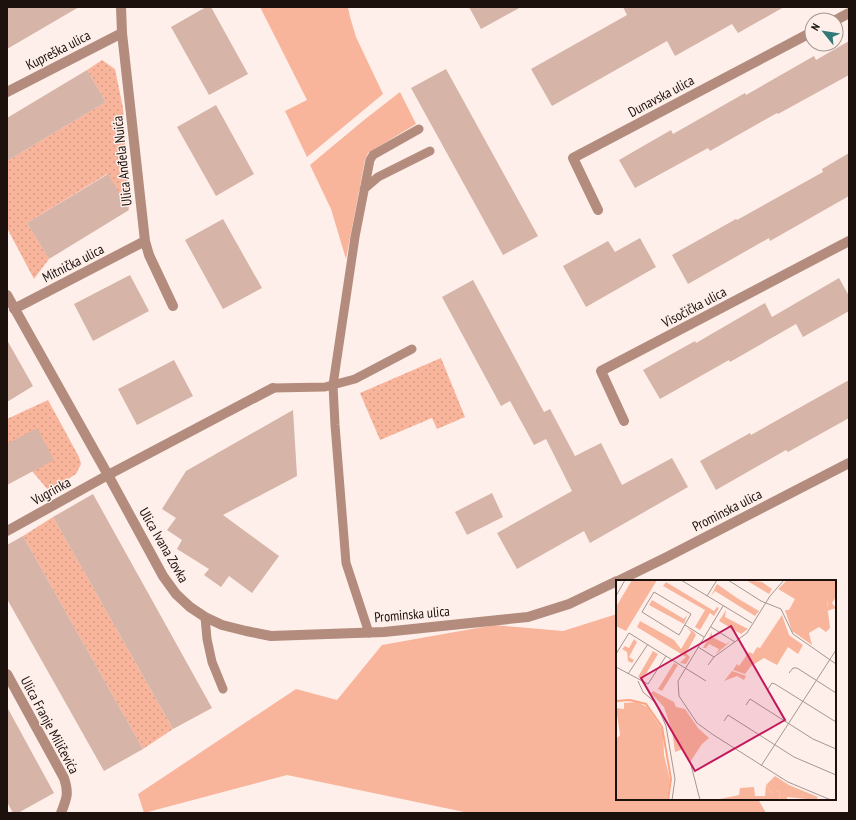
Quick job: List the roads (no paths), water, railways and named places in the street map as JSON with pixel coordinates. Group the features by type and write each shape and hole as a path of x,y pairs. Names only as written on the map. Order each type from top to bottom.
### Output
{"street":[{"name":"Ulica Anđela Nuića","path":"121,7 122,33 145,241 149,255 173,306"},
{"name":"Kupreška ulica","path":"7,92 122,33"},
{"name":"Dunavska ulica","path":"598,210 573,158 804,36"},
{"name":"Mitnička ulica","path":"14,309 145,241"},
{"name":"Visočička ulica","path":"624,421 601,371 849,241"},
{"name":"Ulica Ivana Zovka","path":"7,295 163,576 176,594 190,607 205,617"},
{"path":"108,475 273,388"},
{"name":"Prominska ulica","path":"619,580 665,558 849,463"},
{"name":"Vugrinka","path":"7,530 108,475"},
{"name":"Prominska ulica","path":"205,617 222,625 271,636 384,632 528,617 569,604 616,581"},
{"name":"Ulica Franje Miličevića","path":"7,674 64,778 67,788 66,800 61,813"}],"lane":[{"path":"369,633 346,563 333,385 355,237 370,160 373,155 419,129"},
{"path":"364,190 378,177 430,151"},
{"path":"273,388 325,387 355,379 412,349"},
{"path":"205,617 207,639 212,662 223,689"}]}
